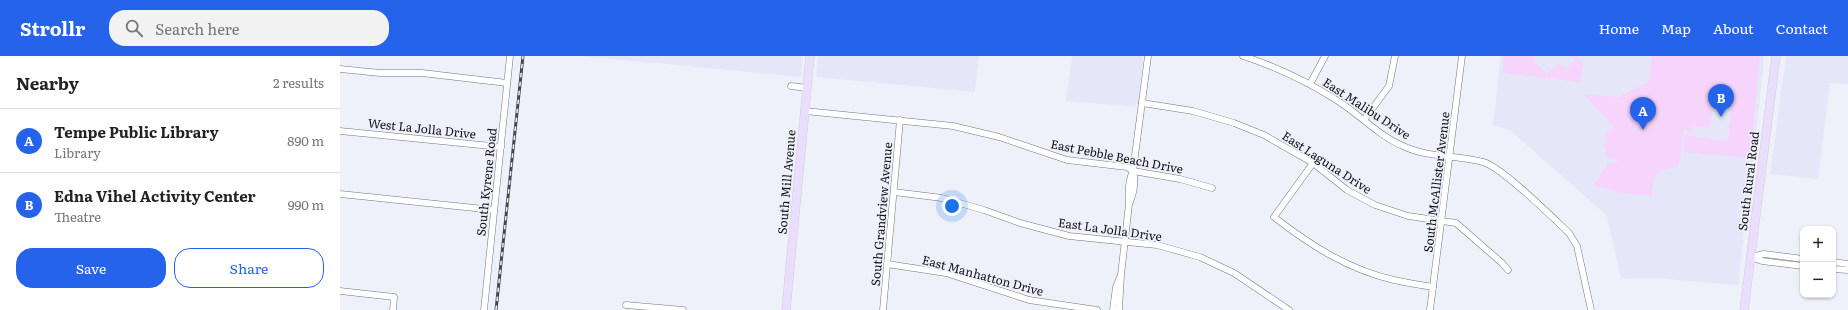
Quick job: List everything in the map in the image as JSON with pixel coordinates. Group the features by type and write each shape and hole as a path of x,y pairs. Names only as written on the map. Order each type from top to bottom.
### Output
{"main road":[{"name":"South Mill Avenue","path":"786,310 810,56"},
{"name":"South Rural Road","path":"1744,310 1776,56"}],"street":[{"name":"South Kyrene Road","path":"484,310 510,56"},
{"path":"1119,310 1121,276 1129,204 1134,193 1135,178 1133,170 1148,56"},
{"name":"East Malibu Drive","path":"1243,56 1277,68 1310,84 1403,146 1426,154 1450,156 1484,162 1499,170 1569,233 1577,246 1591,310"},
{"path":"1310,84 1325,56"},
{"path":"1364,120 1389,86 1395,56"},
{"name":"South McAllister Avenue","path":"1430,310 1462,56"},
{"path":"340,69 380,73 422,73 507,83"},
{"path":"791,86 807,88"},
{"name":"East Laguna Drive","path":"1142,103 1193,111 1234,123 1264,135 1313,163 1348,190 1375,205 1408,216 1456,223 1502,262 1508,270"},
{"name":"East Pebble Beach Drive","path":"805,111 941,124 964,128 999,137 1067,160 1127,167 1133,170 1180,179 1212,188"},
{"name":"South Grandview Avenue","path":"883,310 900,120"},
{"name":"West La Jolla Drive","path":"340,131 501,147"},
{"path":"1313,163 1274,217 1327,254 1357,269 1393,280 1433,287"},
{"name":"East La Jolla Drive","path":"894,192 942,198 984,210 1020,224 1069,236 1157,245 1200,257 1234,273 1289,310"},
{"path":"340,194 494,210"},
{"path":"1750,257 1764,254 1800,259"},
{"path":"1750,257 1762,261 1800,266"},
{"path":"1836,262 1848,264"},
{"name":"East Manhatton Drive","path":"887,264 946,273 1029,300 1097,310"},
{"path":"1836,269 1848,270"},
{"path":"1113,310 1116,287 1121,276"},
{"path":"340,291 394,297 393,310"},
{"path":"626,304 683,310"}],"shaded area":[{"path":"581,56 803,56 801,77"},
{"path":"818,56 979,56 975,92 816,77"},
{"path":"1072,56 1143,56 1139,101 1135,107 1066,101"},
{"path":"1501,56 1763,56 1763,72 1738,285 1653,278 1621,279 1607,216 1510,130 1493,126"},
{"path":"1503,56 1533,56 1535,58 1533,61 1547,74 1558,64 1566,69 1575,61 1571,56 1577,56 1583,63 1580,82 1503,73"},
{"path":"1652,56 1760,56 1750,158 1683,152 1685,135 1724,141 1728,140 1731,108 1713,106 1710,128 1692,126 1691,135 1684,128 1679,167 1665,169 1655,177 1652,196 1620,193 1593,185 1608,164 1618,162 1614,158 1611,160 1605,152 1607,150 1603,145 1608,140 1606,138 1606,134 1614,127 1583,94 1618,97 1649,82"},
{"path":"1786,56 1848,56 1848,84 1830,83 1818,179 1770,174"}],"railway":[{"path":"496,310 523,56"}],"place":[{"name":"Edna Vihel Activity Center","path":"1721,117"},
{"name":"Tempe Public Library","path":"1643,130"}]}
